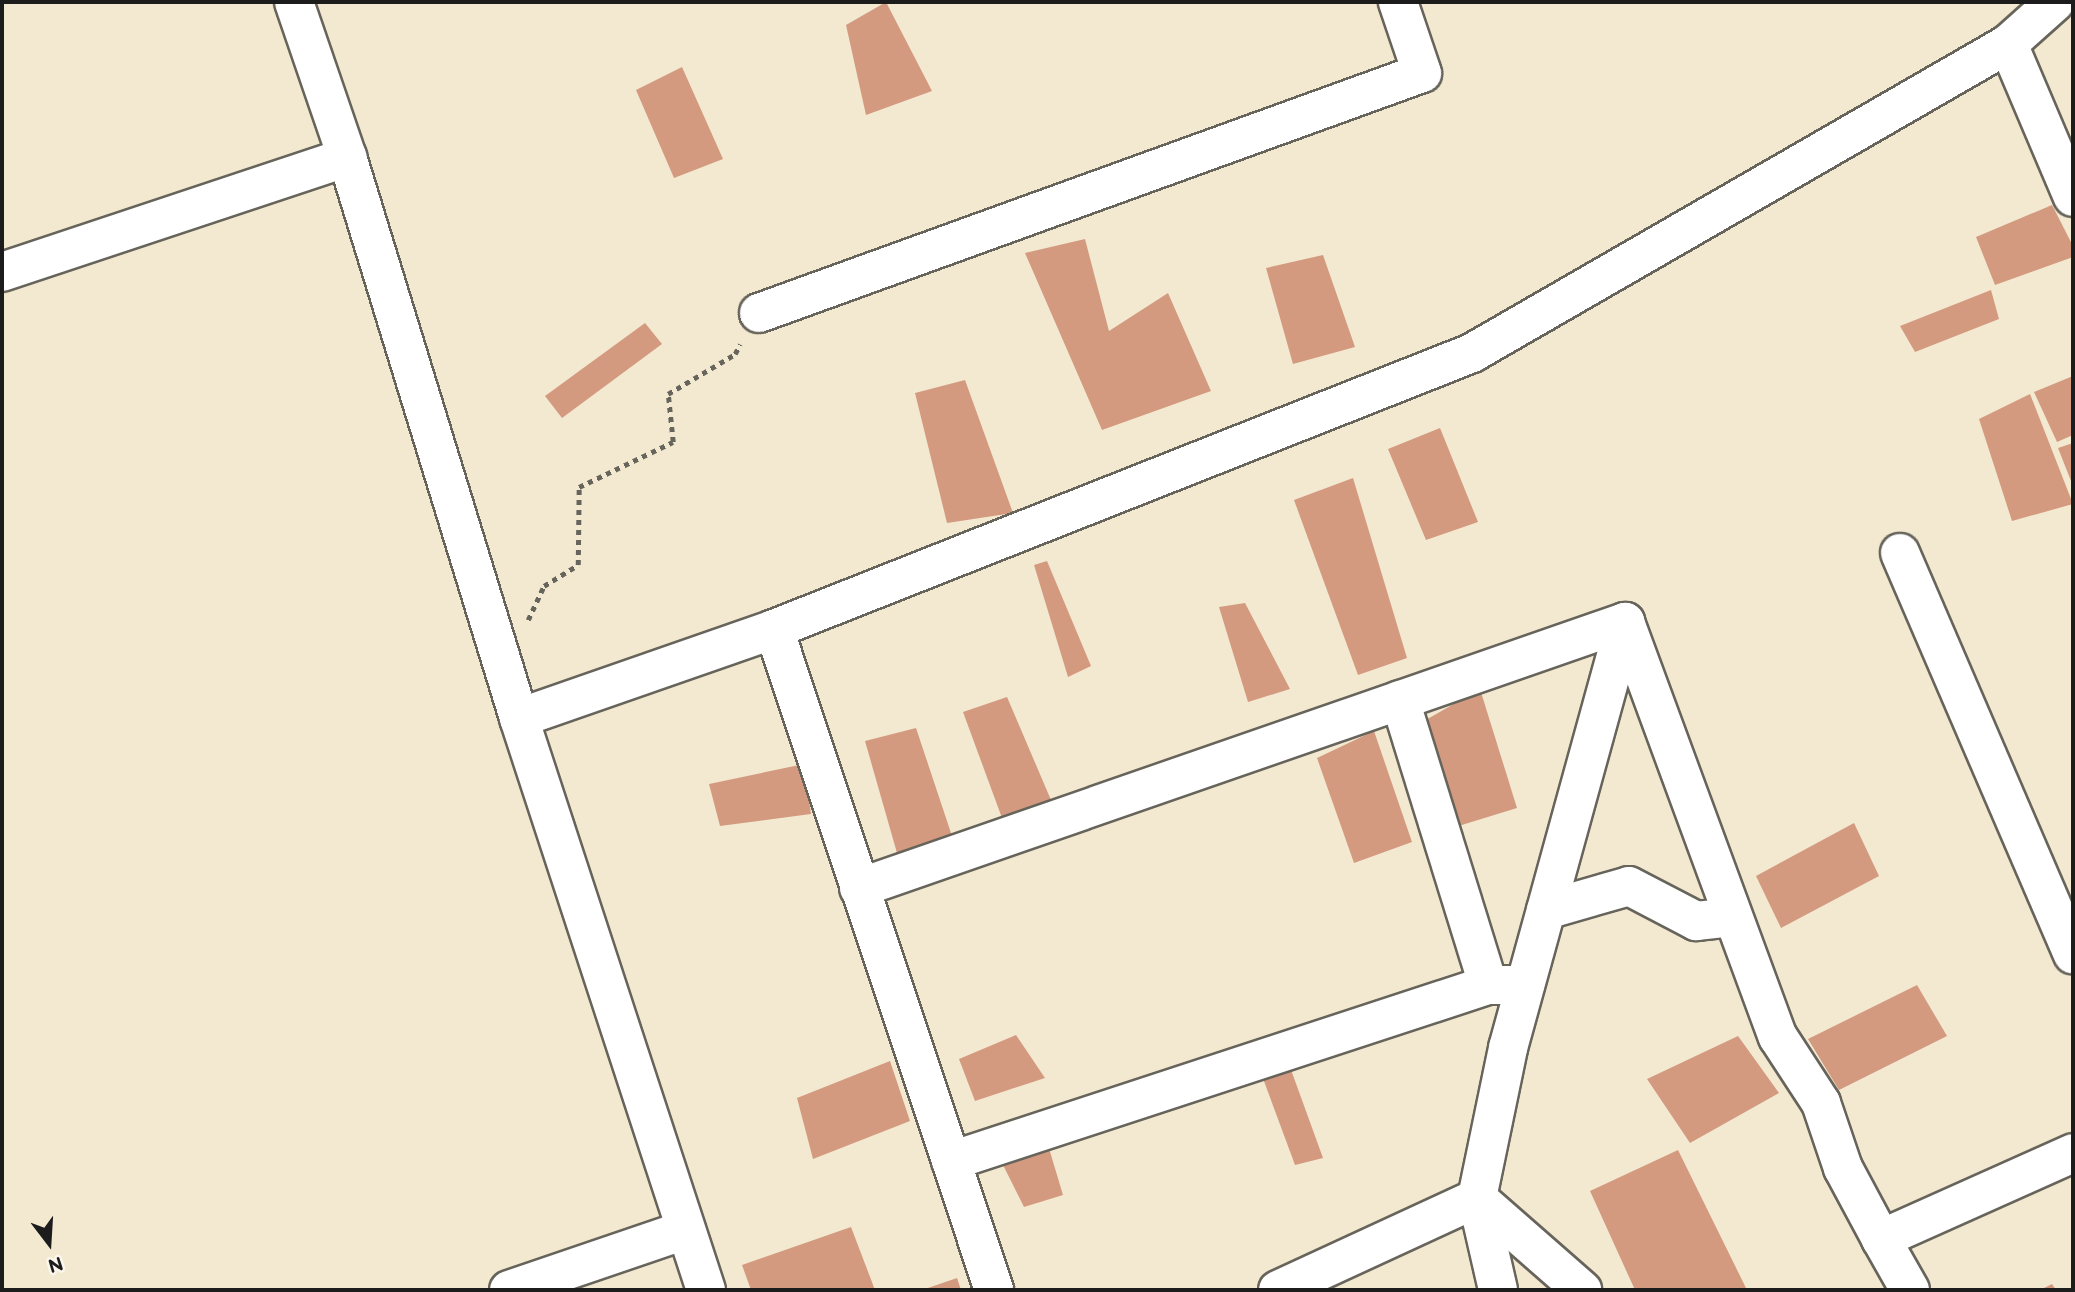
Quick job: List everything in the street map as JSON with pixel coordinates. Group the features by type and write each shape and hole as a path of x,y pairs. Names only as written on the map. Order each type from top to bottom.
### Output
{"street":[{"path":"294,2 347,157 519,718 706,1290"},
{"path":"759,313 1422,73 1398,2"},
{"path":"519,718 774,629 1472,353 2008,44 2055,2"},
{"path":"2008,44 2073,197"},
{"path":"2,272 347,157"},
{"path":"1900,553 2073,954"},
{"path":"859,888 1625,622"},
{"path":"1498,1290 1477,1198 1506,985 1546,910 1625,622"},
{"path":"1625,622 1778,1037 1821,1103 1843,1168 1910,1290"},
{"path":"774,629 994,1290"},
{"path":"1400,700 1506,985"},
{"path":"1546,910 1629,886 1696,922 1733,917"},
{"path":"951,1161 1506,985"},
{"path":"1881,1239 2073,1153"},
{"path":"1278,1290 1477,1198"},
{"path":"1477,1198 1582,1290"},
{"path":"509,1290 685,1230"}],"path":[{"path":"532,630 528,621 544,586 578,565 579,487 673,442 668,394 735,354 759,313"}],"building":[{"path":"886,2 932,91 866,115 846,25"},
{"path":"682,67 723,159 674,178 636,90"},
{"path":"2052,205 2073,246 2073,257 1995,285 1976,237"},
{"path":"1085,239 1109,331 1168,293 1211,391 1102,430 1025,253"},
{"path":"1323,255 1355,347 1293,364 1266,268"},
{"path":"1991,290 1999,319 1915,352 1900,326"},
{"path":"645,323 662,344 562,418 545,396"},
{"path":"2073,376 2073,435 2057,442 2034,392"},
{"path":"965,380 1013,513 947,523 915,393"},
{"path":"2030,394 2073,504 2012,521 1979,419"},
{"path":"1440,428 1478,522 1426,540 1388,449"},
{"path":"2073,443 2073,486 2058,448"},
{"path":"1353,478 1407,658 1358,675 1294,500"},
{"path":"1047,561 1091,666 1068,677 1034,565"},
{"path":"1245,603 1290,689 1248,702 1219,607"},
{"path":"1480,689 1517,808 1452,828 1424,721"},
{"path":"1007,697 1051,800 1002,818 963,712"},
{"path":"916,728 952,836 897,853 865,741"},
{"path":"1374,731 1412,842 1354,863 1317,758"},
{"path":"804,764 811,814 720,826 709,784"},
{"path":"1854,823 1879,876 1781,928 1756,876"},
{"path":"1917,985 1947,1036 1839,1090 1808,1039"},
{"path":"1016,1035 1045,1078 975,1101 959,1059"},
{"path":"1738,1036 1779,1093 1690,1143 1647,1079"},
{"path":"1286,1056 1323,1158 1295,1165 1258,1065"},
{"path":"890,1061 910,1121 813,1159 797,1098"},
{"path":"1048,1145 1063,1195 1024,1207 1000,1159"},
{"path":"1678,1150 1747,1290 1635,1290 1590,1191"},
{"path":"851,1227 875,1290 751,1290 742,1265"},
{"path":"957,1278 961,1290 922,1290"},
{"path":"2052,1284 2056,1290 2040,1290"}]}
